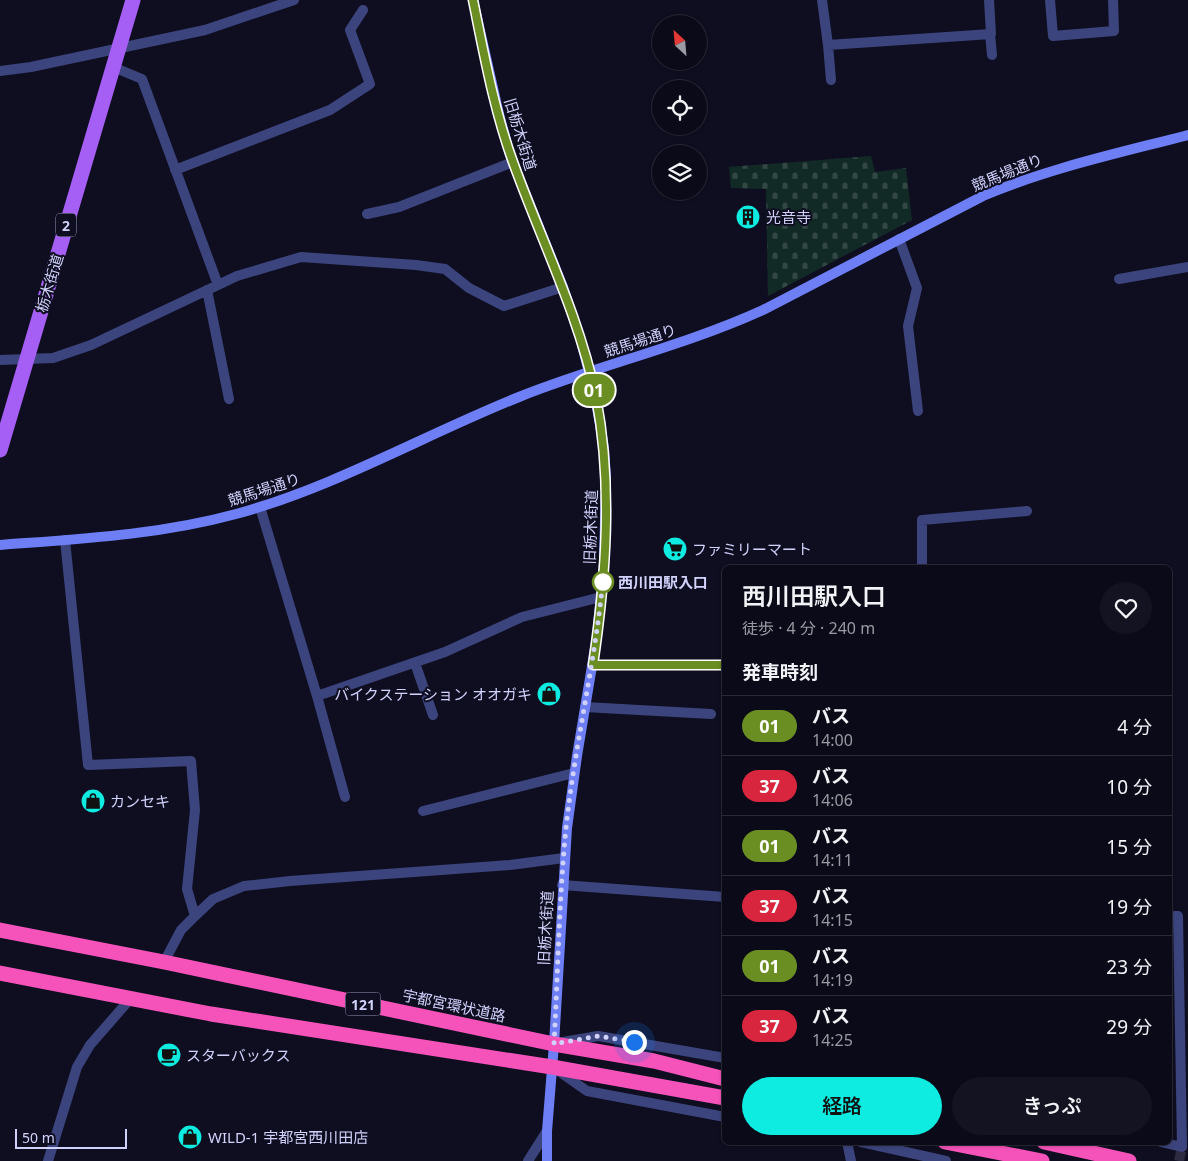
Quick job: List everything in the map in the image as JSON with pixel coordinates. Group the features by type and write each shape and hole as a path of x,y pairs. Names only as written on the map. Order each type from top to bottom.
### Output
{"highway":[{"name":"宇都宮環状道路","path":"0,930 164,962 554,1044 654,1061 722,1079"},
{"name":"121","path":"0,973 211,1014 552,1067 722,1097"},
{"path":"960,1145 1042,1161"},
{"path":"1057,1145 1129,1161"}],"main road":[{"name":"栃木街道","path":"0,450 133,0"}],"street":[{"path":"0,71 31,67 205,30 294,0"},
{"name":"旧栃木街道","path":"473,0 499,114 513,162 563,287 581,341 600,422 606,477 604,563 601,597 593,665 566,828 554,1044 547,1131 547,1161"},
{"path":"822,0 830,80"},
{"path":"989,0 992,55"},
{"path":"1050,0 1053,36 1114,31 1112,0"},
{"path":"175,170 330,110 370,84 350,30 363,10"},
{"path":"828,46 990,34"},
{"path":"113,67 142,79 218,285"},
{"name":"競馬場通り","path":"0,545 157,532 202,523 260,507 327,483 518,398 589,372 734,324 984,196 1017,182 1060,168 1188,135"},
{"path":"367,214 399,207 513,162"},
{"path":"899,240 917,288 908,326 918,410"},
{"path":"0,360 53,358 91,345 237,276 301,258 416,265 445,269 468,288 504,306 563,287"},
{"path":"1119,279 1188,267"},
{"path":"207,290 229,399"},
{"path":"260,507 317,696 345,797"},
{"path":"922,565 922,520 1027,511"},
{"path":"65,540 88,765 191,761 195,810 187,888 195,916"},
{"path":"317,696 415,664 522,617 601,597"},
{"path":"415,664 433,715"},
{"path":"593,665 722,665"},
{"path":"585,707 711,714"},
{"path":"423,811 574,773"},
{"path":"164,962 181,930 195,916 213,899 244,886 258,883 510,865 564,858"},
{"path":"562,885 722,897"},
{"path":"1172,916 1178,916 1182,1147 1172,1144"},
{"path":"48,1161 77,1067 90,1045 131,998"},
{"path":"554,1044 598,1036 722,1057"},
{"path":"552,1067 587,1091 722,1116"},
{"path":"528,1161 547,1131"},
{"path":"848,1145 851,1161"},
{"path":"874,1145 946,1161"}],"green space":[{"path":"871,156 875,172 906,168 912,220 768,296 766,189 731,188 729,167"}],"tunnel":[{"path":"1179,1161 1182,1147"}],"bus line":[{"name":"01","path":"473,0 505,136 518,177 572,310 595,396 604,448 606,516 604,563 593,665 722,665"}],"place":[{"name":"光音寺","path":"748,217"},
{"name":"ファミリーマート","path":"675,549"},
{"name":"西川田駅入口","path":"603,582"},
{"name":"バイクステーション オオガキ","path":"549,694"},
{"name":"カンセキ","path":"93,801"},
{"name":"スターバックス","path":"169,1055"},
{"name":"WILD-1 宇都宮西川田店","path":"190,1137"}],"route":[{"path":"603,582 603,580 593,665 566,828 554,1044 598,1036 634,1042"}]}
